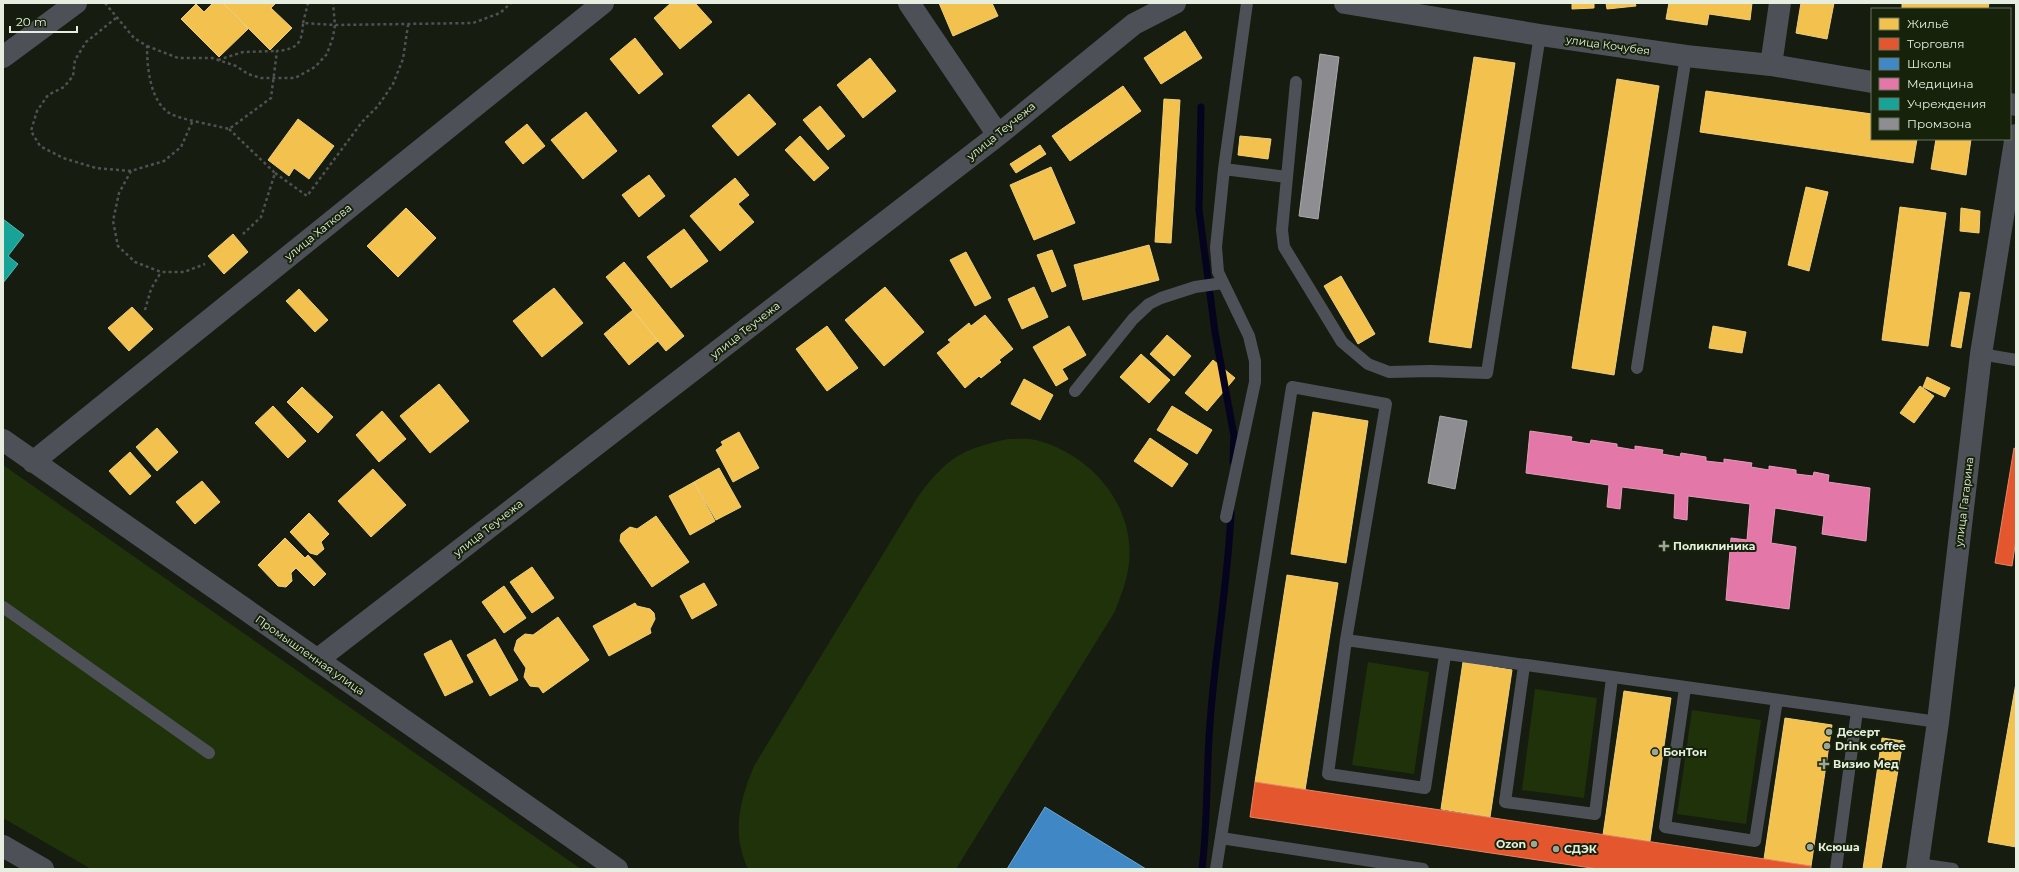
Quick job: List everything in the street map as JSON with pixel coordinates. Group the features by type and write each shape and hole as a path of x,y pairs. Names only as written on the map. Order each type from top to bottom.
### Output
{"street":[{"path":"3,57 76,3"},
{"name":"улица Хаткова","path":"33,462 604,3"},
{"path":"909,3 998,135"},
{"name":"улица Теучежа","path":"317,660 998,135 1134,24 1175,3"},
{"name":"улица Кочубея","path":"1345,3 1540,35 1686,56 1771,65 1871,82"},
{"path":"1771,65 1780,3"},
{"name":"улица Гагарина","path":"1918,866 1938,722 1981,354 2016,135"},
{"name":"Промышленная улица","path":"3,440 617,869"},
{"path":"3,846 43,869"}],"lane":[{"path":"1226,518 1255,382 1255,362 1249,336 1218,272 1216,247 1224,169 1247,3"},
{"path":"1296,82 1282,230 1284,247 1342,342 1368,364 1389,372 1431,371 1487,373 1540,35"},
{"path":"1637,368 1686,56"},
{"path":"1224,169 1287,177"},
{"path":"1075,392 1133,319 1149,304 1161,298 1195,287 1223,284"},
{"path":"1981,354 2016,360"},
{"path":"1216,869 1292,387 1386,404 1346,640 1328,774 1425,788 1445,655"},
{"path":"3,607 209,754"},
{"path":"1346,640 1524,666 1938,722"},
{"path":"1524,666 1506,802 1595,814 1612,678"},
{"path":"1685,688 1665,827 1755,841 1777,700"},
{"path":"1836,869 1857,711"},
{"path":"1221,838 1423,869"},
{"path":"1918,866 1953,869"}],"path":[{"path":"105,3 134,38 147,46 178,58 212,58 261,78 295,78 315,67 327,54 333,38 335,25 333,3"},
{"path":"218,60 244,52 289,50 296,46 302,37 303,22 308,3"},
{"path":"303,22 335,25 473,24 500,13 510,3"},
{"path":"116,18 86,42 75,60 72,76 64,87 48,95 37,111 31,131 40,146 63,158 96,168 131,171 164,161 181,147 193,120"},
{"path":"147,46 148,76 158,101 171,114 229,129 275,173 307,196 362,122 378,106 393,84 403,59 408,25"},
{"path":"229,129 271,98 277,51"},
{"path":"131,171 119,193 113,221 118,246 135,262 162,272 184,272 205,264"},
{"path":"244,234 261,217 275,173"},
{"path":"145,310 151,289 162,272"}],"green space":[{"path":"1008,439 1036,440 1056,447 1074,457 1091,470 1105,485 1116,502 1125,521 1129,541 1129,563 1125,582 1114,613 956,869 748,869 740,842 739,817 741,804 754,766 919,495 929,482 957,456 979,447"},
{"path":"3,465 581,869 91,869 3,818"},
{"path":"1368,662 1429,672 1414,774 1352,765"},
{"path":"1535,689 1597,698 1584,798 1522,790"},
{"path":"1692,710 1761,720 1746,824 1677,814"}],"building: Жильё":[{"path":"213,3 223,3 248,29 219,57 181,19 196,4 204,12"},
{"path":"223,3 276,3 271,8 292,28 270,50"},
{"path":"671,3 695,3 712,22 680,49 654,18"},
{"path":"939,3 992,3 998,16 953,36"},
{"path":"1572,3 1594,3 1594,8 1572,9"},
{"path":"1606,3 1635,3 1636,6 1607,9"},
{"path":"1669,3 1752,3 1750,20 1709,14 1707,25 1666,19"},
{"path":"1801,3 1834,3 1827,39 1796,33"},
{"path":"1902,3 1989,3 1988,8 1902,8"},
{"path":"1185,31 1202,58 1161,84 1144,58"},
{"path":"635,38 663,74 639,94 610,59"},
{"path":"1474,57 1515,63 1471,348 1429,342"},
{"path":"870,58 896,91 863,118 837,85"},
{"path":"1617,79 1659,86 1614,375 1572,368"},
{"path":"1123,86 1141,111 1070,161 1052,136"},
{"path":"1706,91 1871,114 1871,140 1917,140 1913,163 1700,132"},
{"path":"749,94 776,124 738,156 712,126"},
{"path":"1164,99 1180,100 1171,243 1155,242"},
{"path":"820,106 845,136 828,150 803,120"},
{"path":"586,112 617,151 583,179 551,140"},
{"path":"298,119 334,146 309,179 294,168 289,176 268,160"},
{"path":"527,124 545,146 523,164 505,142"},
{"path":"800,136 829,168 814,181 785,150"},
{"path":"1240,136 1271,139 1268,159 1238,155"},
{"path":"1936,140 1971,140 1966,175 1931,169"},
{"path":"1040,145 1046,154 1016,173 1010,164"},
{"path":"1051,167 1075,223 1034,240 1010,185"},
{"path":"649,175 665,196 639,217 622,195"},
{"path":"735,178 749,195 738,204 754,222 720,251 690,216"},
{"path":"1806,187 1828,192 1809,271 1788,265"},
{"path":"1900,207 1946,213 1928,346 1882,340"},
{"path":"406,208 436,238 398,277 367,246"},
{"path":"1961,208 1980,211 1979,233 1960,231"},
{"path":"684,229 708,261 671,288 647,257"},
{"path":"233,234 248,252 224,274 208,256"},
{"path":"1149,245 1159,280 1083,300 1074,265"},
{"path":"1052,250 1066,286 1052,292 1037,255"},
{"path":"966,252 991,298 975,306 950,260"},
{"path":"624,262 684,336 666,351 606,277"},
{"path":"1341,276 1375,334 1358,344 1324,286"},
{"path":"885,287 924,332 884,366 845,320"},
{"path":"1034,287 1048,317 1022,329 1008,299"},
{"path":"554,288 583,323 542,357 513,321"},
{"path":"299,289 328,320 315,332 286,301"},
{"path":"1960,292 1970,293 1961,348 1951,346"},
{"path":"132,307 153,329 129,351 108,328"},
{"path":"633,310 658,341 629,365 604,334"},
{"path":"985,315 1013,349 999,360 1001,362 981,378 979,376 965,388 937,353 951,342 948,340 969,323 971,326"},
{"path":"827,326 858,368 827,391 796,349"},
{"path":"1069,326 1086,355 1062,369 1068,379 1056,386 1033,347"},
{"path":"1713,326 1746,332 1742,353 1709,348"},
{"path":"1167,335 1191,356 1174,376 1150,354"},
{"path":"1141,354 1170,380 1149,403 1120,377"},
{"path":"1213,360 1235,378 1207,411 1185,393"},
{"path":"1927,377 1950,388 1945,397 1923,387"},
{"path":"1024,379 1053,395 1040,420 1011,404"},
{"path":"439,384 469,421 430,453 400,416"},
{"path":"1920,386 1934,396 1914,423 1900,413"},
{"path":"302,387 333,417 318,433 287,402"},
{"path":"273,406 306,441 288,458 255,423"},
{"path":"1172,406 1212,430 1197,454 1157,430"},
{"path":"382,411 406,439 379,462 356,435"},
{"path":"1313,412 1368,421 1346,563 1291,554"},
{"path":"157,428 178,452 157,471 136,447"},
{"path":"739,432 759,468 733,482 716,450 723,445 721,442"},
{"path":"1150,438 1188,464 1172,487 1134,461"},
{"path":"130,452 151,476 130,495 109,471"},
{"path":"719,468 741,507 716,520 694,482"},
{"path":"373,469 406,505 371,537 338,501"},
{"path":"202,481 220,502 195,524 176,502"},
{"path":"694,482 715,521 690,535 669,496"},
{"path":"309,513 329,534 321,542 324,549 317,555 310,553 290,532"},
{"path":"656,516 689,562 652,587 620,541 621,534 630,527 637,529"},
{"path":"285,538 305,558 308,555 326,574 314,586 296,568 291,573 292,581 286,587 278,586 258,565"},
{"path":"532,567 554,598 532,613 510,582"},
{"path":"1287,575 1338,583 1305,790 1255,782"},
{"path":"704,583 717,605 692,619 680,596"},
{"path":"504,586 526,618 504,633 482,602"},
{"path":"635,603 637,606 650,609 654,613 655,619 650,629 651,633 609,656 593,626"},
{"path":"558,617 589,660 543,693 539,687 530,686 524,677 526,668 514,650 517,640 525,634 533,635"},
{"path":"495,639 518,680 490,696 467,655"},
{"path":"451,640 473,682 445,696 424,654"},
{"path":"1463,662 1512,670 1490,817 1441,809"},
{"path":"2016,683 2016,847 1988,842"},
{"path":"1624,691 1671,698 1650,841 1603,835"},
{"path":"1785,718 1832,725 1811,866 1764,859"},
{"path":"1882,738 1903,741 1881,869 1863,869"}],"building: Торговля":[{"path":"2014,448 2016,449 2016,539 2012,566 1995,563"},
{"path":"1255,782 1811,866 1811,869 1598,869 1250,817"}],"building: Школы":[{"path":"1045,807 1146,869 1007,869"}],"building: Медицина":[{"path":"1530,431 1572,437 1571,441 1590,444 1591,440 1617,444 1617,447 1635,450 1635,446 1663,450 1662,454 1680,457 1681,453 1706,457 1706,461 1724,463 1724,459 1752,463 1751,467 1769,470 1769,466 1796,470 1796,474 1813,476 1814,472 1829,475 1828,482 1870,488 1866,541 1822,534 1824,516 1775,508 1771,543 1796,547 1789,609 1726,600 1731,538 1747,540 1750,504 1688,496 1687,520 1674,518 1675,494 1622,487 1620,509 1607,507 1609,485 1526,473"}],"building: Учреждения":[{"path":"3,219 24,235 8,256 18,264 3,283"}],"building: Промзона":[{"path":"1320,54 1339,57 1318,219 1299,216"},
{"path":"1440,416 1467,421 1455,489 1428,483"}],"waterway":[{"path":"1201,107 1199,210 1215,332 1234,436 1233,462"},
{"path":"1202,869 1210,723 1227,565 1231,512"}],"place":[{"name":"Поликлиника","path":"1664,546"},
{"name":"Десерт","path":"1829,732"},
{"name":"Drink coffee","path":"1827,746"},
{"name":"БонТон","path":"1655,752"},
{"name":"Визио Мед","path":"1824,764"},
{"name":"Ozon","path":"1534,844"},
{"name":"Ксюша","path":"1810,847"},
{"name":"СДЭК","path":"1556,849"}]}
